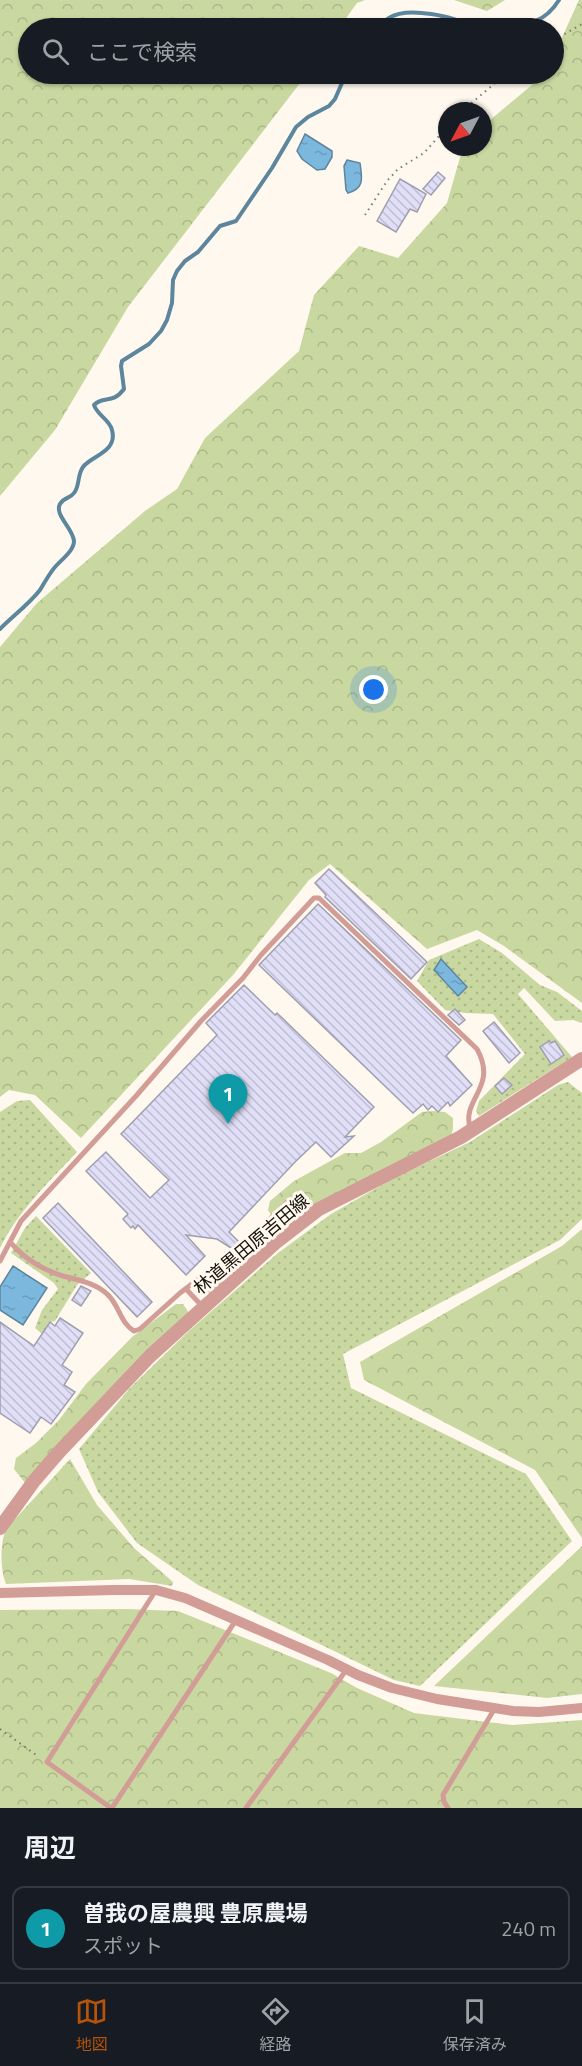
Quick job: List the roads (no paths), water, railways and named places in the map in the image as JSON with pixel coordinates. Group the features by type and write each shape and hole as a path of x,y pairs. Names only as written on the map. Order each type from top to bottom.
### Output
{"street":[{"name":"林道黒田原吉田線","path":"0,1528 34,1480 150,1356 275,1243 319,1209 471,1131 582,1059"},
{"path":"0,1593 156,1590 185,1598 392,1688 437,1699 495,1708 538,1712 582,1708"}],"lane":[{"path":"0,1262 21,1221 314,898 320,898 477,1049 485,1068 483,1080 469,1112 467,1122 471,1131"},
{"path":"10,1242 20,1253 41,1267 90,1283 106,1292 116,1302 129,1328 134,1331 140,1329 186,1288 248,1242 286,1203"},
{"path":"186,1288 203,1307"},
{"path":"156,1590 47,1762 111,1808 236,1620"},
{"path":"246,1808 347,1669"},
{"path":"448,1808 443,1795 495,1708"}],"water":[{"path":"305,134 332,151 332,157 325,169 317,170 302,159 297,151"},
{"path":"347,160 360,163 362,178 360,185 348,193 344,166"},
{"path":"441,959 467,987 458,996 434,970"},
{"path":"13,1266 47,1288 23,1325 0,1310 0,1287"}],"waterway":[{"path":"541,18 548,14 559,0"},
{"path":"390,18 397,14 407,13 431,14 449,18"},
{"path":"0,629 36,595 53,570 70,552 74,541 73,536 60,513 60,504 76,490 83,467 103,453 111,444 113,437 111,426 94,405 120,394 124,389 122,361 149,344 161,331 172,303 173,280 177,271 185,261 198,252 220,226 236,221 272,168 296,127 308,117 329,106 342,84"}],"place":[{"name":"曽我の屋農興 豊原農場","path":"228,1124"}]}
